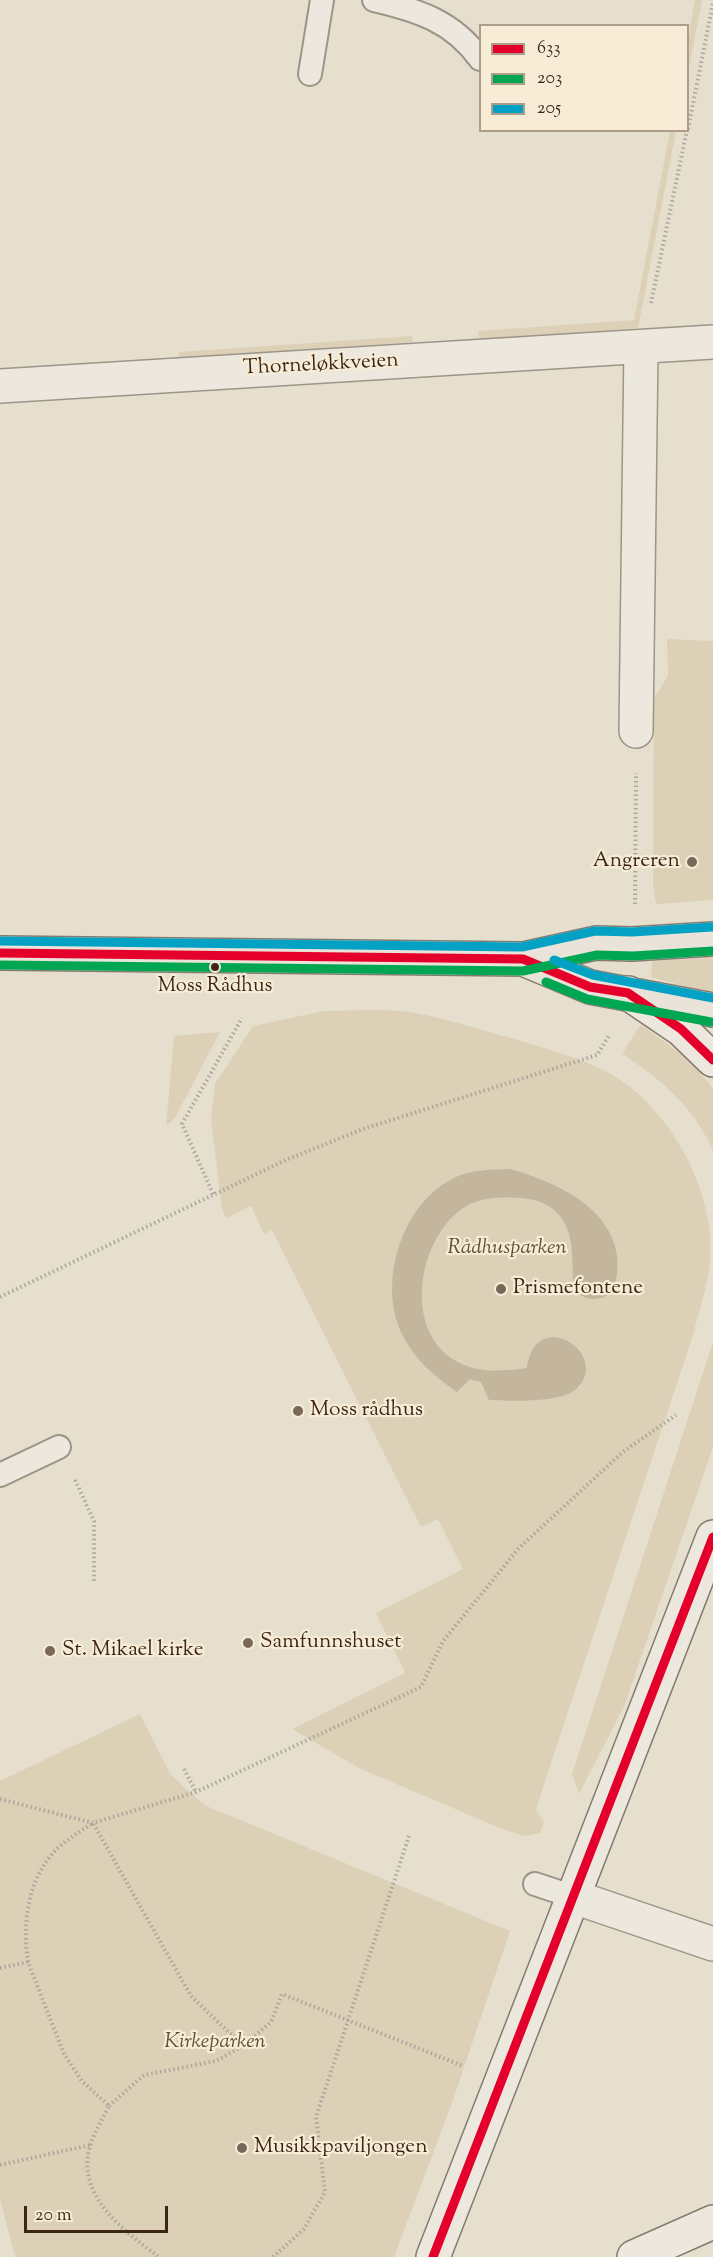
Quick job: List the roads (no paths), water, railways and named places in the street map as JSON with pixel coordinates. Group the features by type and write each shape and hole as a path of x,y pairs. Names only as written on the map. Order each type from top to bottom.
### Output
{"highway":[{"path":"0,953 523,960 596,943 632,944 713,939"},
{"path":"523,960 590,987 713,1010"}],"street":[{"name":"Thorneløkkveien","path":"0,386 713,342"},
{"path":"636,731 641,347"},
{"path":"628,993 681,1029 713,1060"},
{"path":"434,2257 713,1537"},
{"path":"574,1897 713,1944"},
{"path":"634,2257 713,2222"}],"lane":[{"path":"310,74 322,0"},
{"path":"374,0 418,10 443,22 474,49 479,57"},
{"path":"0,1475 59,1447"},
{"path":"535,1884 574,1897"}],"place":[{"name":"Angreren","path":"692,862"},
{"name":"Moss Rådhus","path":"215,967"},
{"name":"Prismefontene","path":"501,1289"},
{"name":"Moss rådhus","path":"298,1411"},
{"name":"Samfunnshuset","path":"248,1643"},
{"name":"St. Mikael kirke","path":"50,1651"},
{"name":"Musikkpaviljongen","path":"242,2148"}],"park label":[{"name":"Rådhusparken","path":"507,1249"},
{"name":"Kirkeparken","path":"215,2043"}]}
